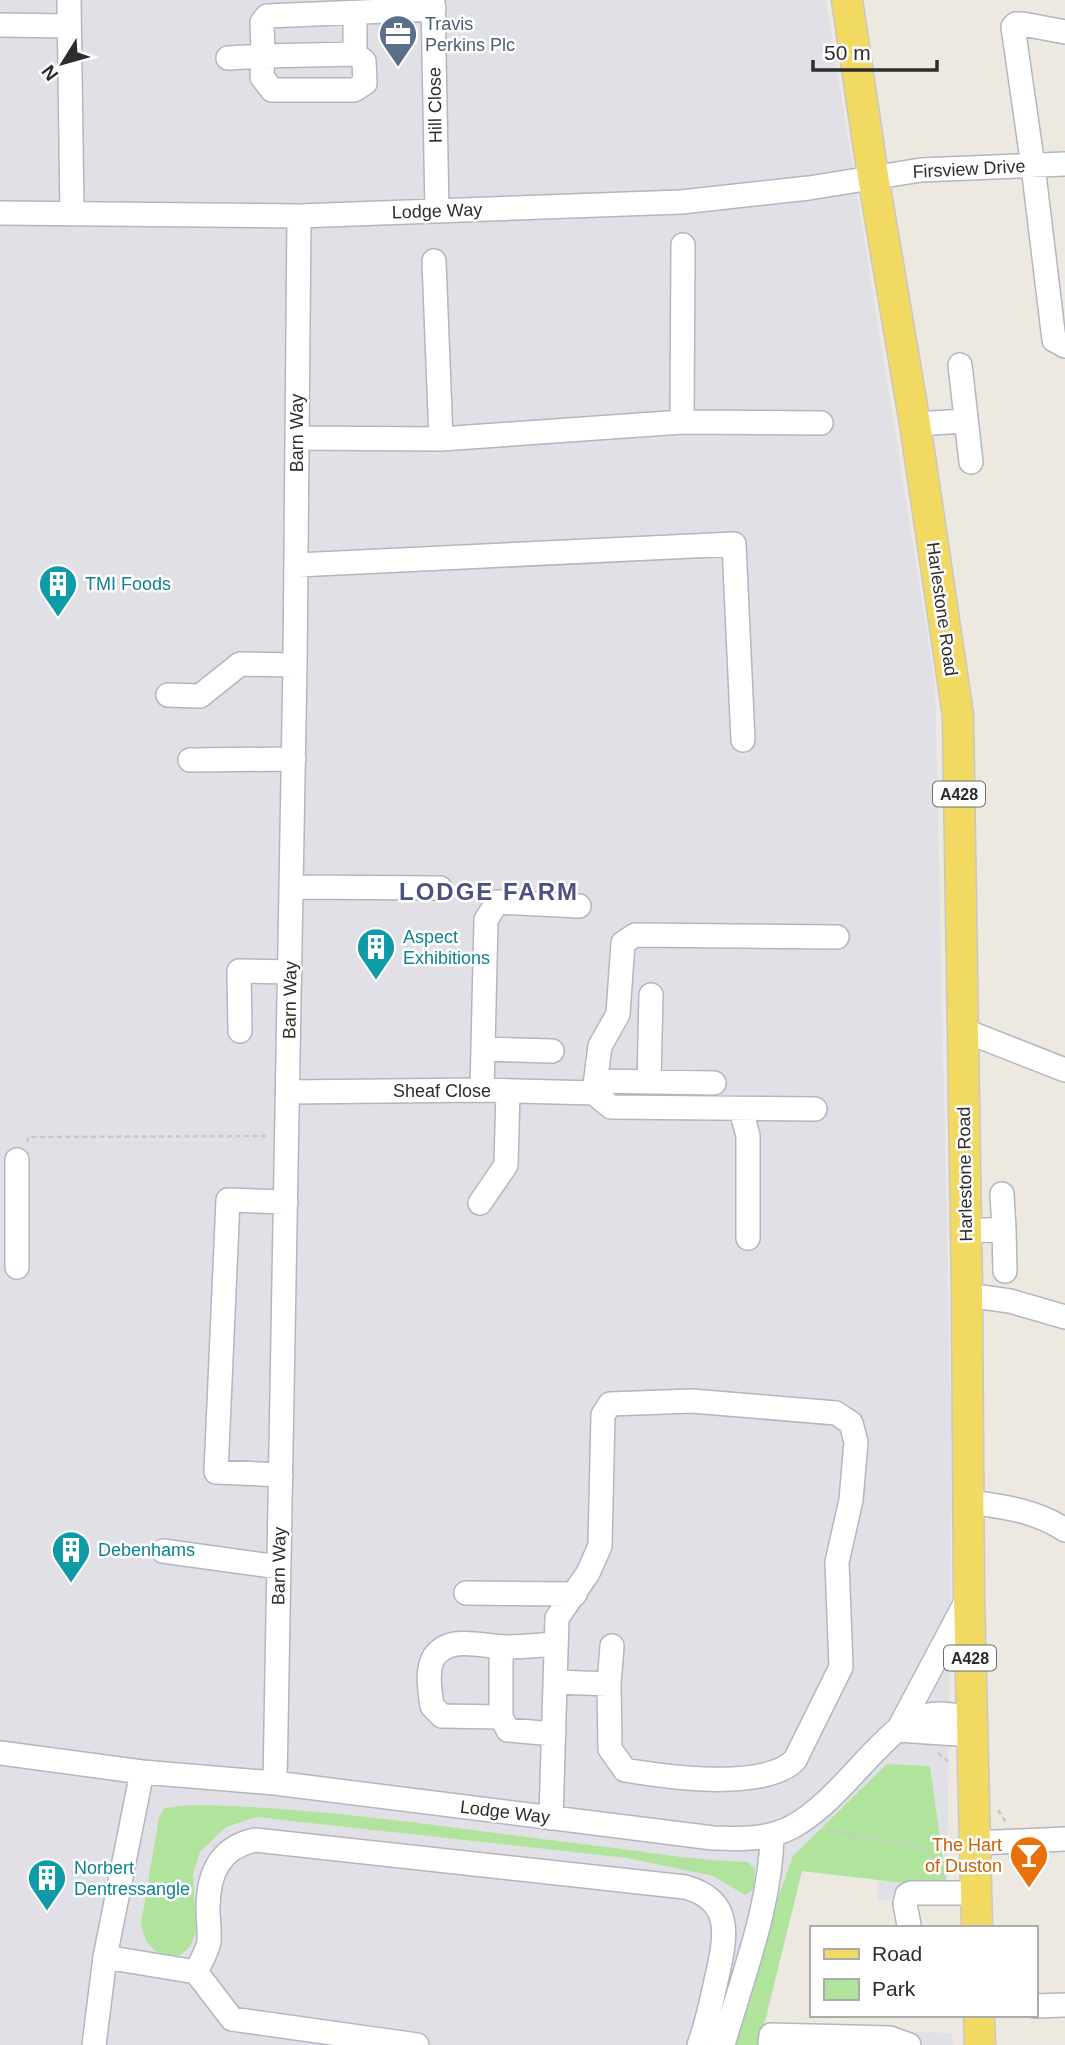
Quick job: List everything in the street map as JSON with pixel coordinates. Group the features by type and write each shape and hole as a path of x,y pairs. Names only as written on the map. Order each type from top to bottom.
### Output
{"main road":[{"name":"Harlestone Road","path":"847,0 873,176 915,424 958,715 969,1596 977,1926"},
{"path":"979,2017 980,2045"}],"street":[{"path":"69,0 72,213"},
{"path":"228,58 263,56 355,54 364,61 365,83 354,90 272,90 262,77 263,56 262,22 267,16 355,13 433,5"},
{"name":"Hill Close","path":"433,5 437,211"},
{"path":"355,13 355,54"},
{"path":"1065,32 1023,24 1013,27 1054,340 1065,346"},
{"path":"0,25 69,26"},
{"name":"Firsview Drive","path":"873,176 921,170 1065,164"},
{"name":"Lodge Way","path":"0,213 299,216 681,202 809,188 873,176"},
{"name":"Barn Way","path":"275,1783 289,1092 299,216"},
{"path":"682,422 683,244"},
{"path":"434,261 441,439"},
{"path":"960,365 971,462"},
{"path":"915,424 965,421"},
{"path":"297,439 441,439 682,422 821,423"},
{"path":"297,565 734,544 743,740"},
{"path":"168,695 200,696 240,664 295,666"},
{"path":"190,760 294,759"},
{"path":"292,887 440,888"},
{"path":"482,1090 486,920 498,902 579,906"},
{"path":"815,1109 611,1107 595,1087 600,1046 618,1014 623,943 635,935 837,937"},
{"path":"240,1031 239,971 290,972"},
{"path":"649,1082 651,995"},
{"path":"962,1030 1065,1070"},
{"path":"484,1049 552,1051"},
{"name":"Sheaf Close","path":"289,1092 508,1091 649,1082 714,1083"},
{"path":"480,1203 506,1165 508,1091"},
{"path":"741,1109 748,1136 748,1238"},
{"path":"14,1160 17,1267"},
{"path":"1002,1194 1005,1271"},
{"path":"281,1475 216,1472 228,1200 286,1202"},
{"path":"966,1231 1004,1229"},
{"path":"967,1295 1010,1301 1065,1317"},
{"path":"551,1818 557,1619 575,1594 600,1546 603,1415 610,1404 692,1401 836,1413 851,1423 856,1442 851,1500 837,1562 841,1668 795,1760 786,1770 738,1778 687,1779 625,1770 610,1749 609,1684 612,1646"},
{"path":"969,1502 996,1505 1049,1519 1065,1530"},
{"path":"163,1550 279,1567"},
{"path":"466,1593 575,1594"},
{"path":"898,1730 962,1614 969,1596"},
{"path":"501,1717 442,1716 432,1706 429,1675 432,1659 444,1647 467,1643 505,1647 556,1644"},
{"path":"505,1647 501,1657 501,1717 508,1730 554,1734"},
{"path":"556,1682 609,1684"},
{"path":"898,1730 918,1718 937,1715 960,1715 972,1728"},
{"name":"Lodge Way","path":"0,1753 142,1772 275,1783 713,1838 751,1839 772,1835 808,1816 898,1730"},
{"path":"94,2045 105,1957 142,1772"},
{"path":"723,2045 772,1866 772,1835"},
{"path":"976,1843 1065,1839"},
{"path":"196,1972 209,1945 208,1891 213,1873 219,1861 230,1851 242,1843 256,1840 685,1887 702,1892 716,1903 723,1921 725,1940 699,2045"},
{"path":"909,1925 906,1895 977,1893"},
{"path":"105,1957 196,1972 232,2019 417,2045"},
{"path":"1037,2006 1065,2005"},
{"path":"770,2045 771,2035 890,2038 909,2045"}],"path":[{"path":"14,1160 28,1137 288,1136"},
{"path":"820,1828 923,1849 951,1876"}],"shaded area":[{"path":"0,0 826,0 935,681 952,1456 947,1900 877,1900 878,1880 802,1871 764,2028 952,2033 953,2045 0,2045"}],"green space":[{"path":"887,1764 930,1766 947,1888 802,1871 759,2045 736,2045 777,1900 793,1856"},
{"path":"192,1805 351,1815 682,1857 748,1862 755,1869 754,1889 745,1895 713,1876 627,1858 256,1817 226,1827 200,1852 193,1874 196,1932 190,1947 180,1955 168,1956 155,1951 146,1941 141,1924 159,1817 164,1808"}],"place":[{"name":"Travis Perkins Plc","path":"398,68"},
{"name":"TMI Foods","path":"58,618"},
{"name":"Aspect Exhibitions","path":"376,981"},
{"name":"Debenhams","path":"71,1584"},
{"name":"The Hart of Duston","path":"1029,1889"},
{"name":"Norbert Dentressangle","path":"47,1912"}],"district":[{"name":"LODGE FARM","path":"489,892"}]}
